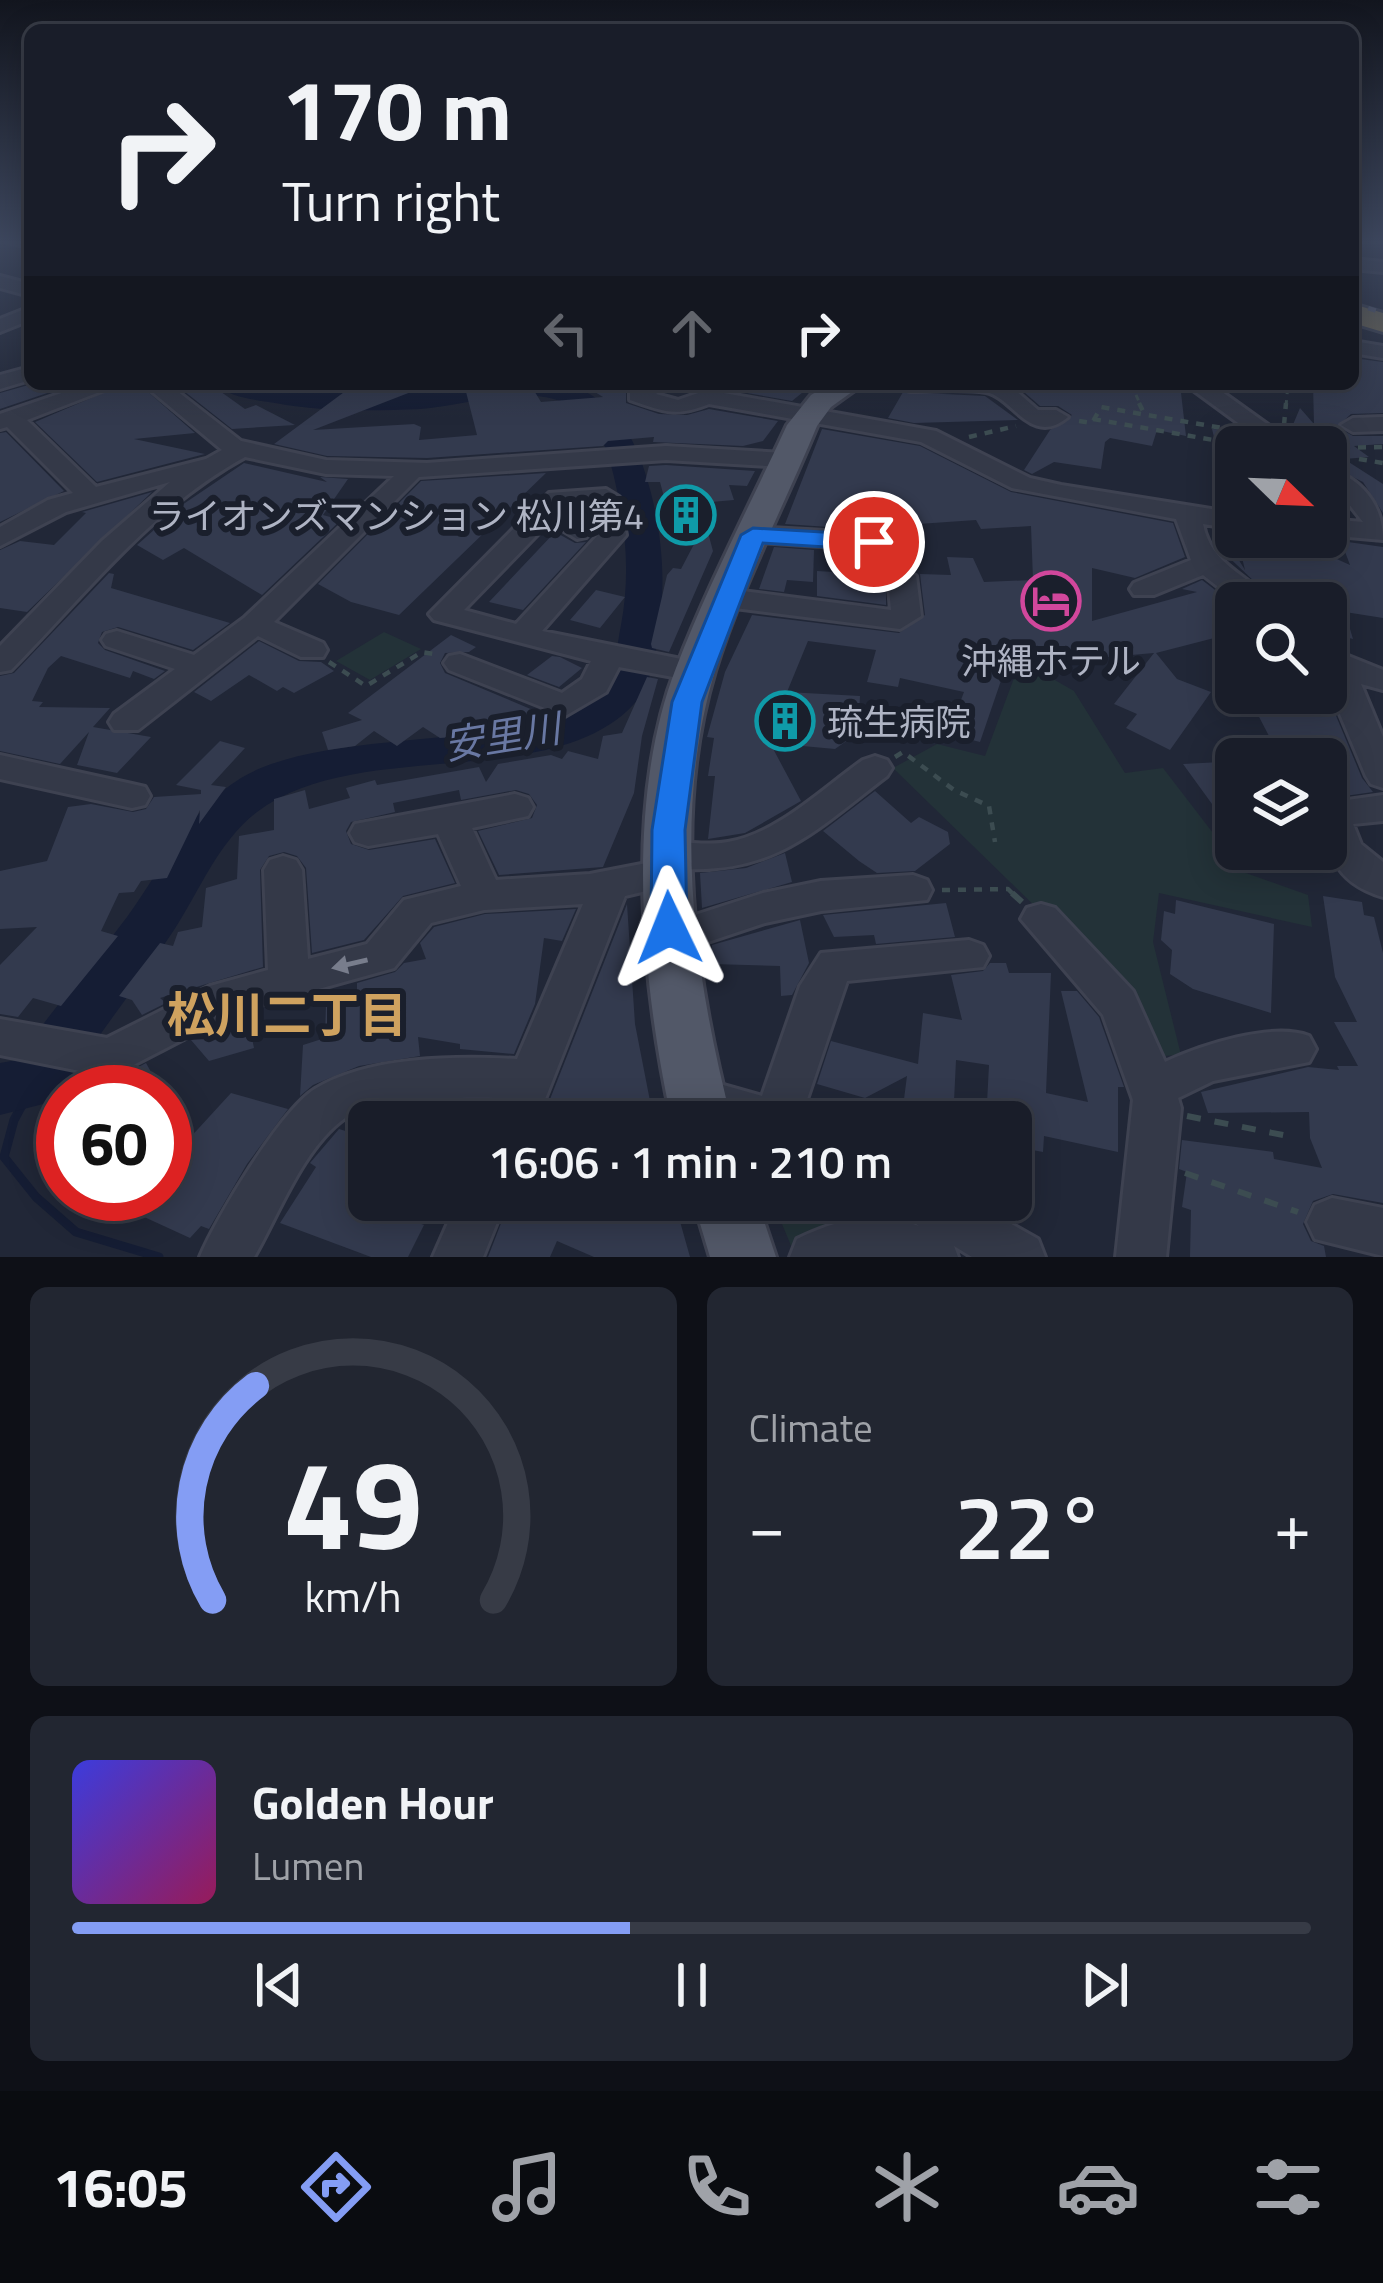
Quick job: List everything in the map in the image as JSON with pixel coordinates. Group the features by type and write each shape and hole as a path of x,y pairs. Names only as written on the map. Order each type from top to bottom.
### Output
{"main road":[{"path":"696,1101 669,939 667,864 680,738 676,668 727,598 809,414 840,390"},
{"path":"732,1221 743,1257"}],"street":[{"path":"89,496 6,420 92,390"},
{"path":"160,390 227,456"},
{"path":"647,390 638,395 679,409 707,397 947,442 1021,483 1215,519"},
{"path":"1003,390 1044,417"},
{"path":"1204,390 1251,426"},
{"path":"1353,425 1383,424"},
{"path":"7,526 57,506 227,456 410,471 643,454 785,460"},
{"path":"0,663 129,531 227,456"},
{"path":"126,722 254,624 403,483 410,471"},
{"path":"1347,489 1383,531"},
{"path":"577,531 606,497"},
{"path":"606,497 558,498 444,614 676,668"},
{"path":"522,635 613,535 606,497"},
{"path":"1189,516 1190,532 1205,564 1229,582"},
{"path":"1347,528 1383,531"},
{"path":"753,535 898,543"},
{"path":"1144,589 1205,564"},
{"path":"727,598 900,620 906,616 902,576"},
{"path":"254,624 312,650"},
{"path":"117,640 199,667"},
{"path":"460,663 566,706 595,685 613,656"},
{"path":"1347,666 1383,680"},
{"path":"1347,693 1383,776"},
{"path":"0,767 132,796"},
{"path":"6,1038 110,1058 225,998 380,957 418,911 484,896 610,886 667,864 726,857 772,842 875,768"},
{"path":"1347,794 1383,791"},
{"path":"368,832 515,807"},
{"path":"1383,808 1331,814 1346,852 1383,883"},
{"path":"450,819 484,896"},
{"path":"284,870 289,978"},
{"path":"226,1255 309,1126 330,1102 358,1092 496,1075 522,1101 610,886"},
{"path":"669,939 802,899 913,890"},
{"path":"1041,920 1119,1004 1156,1098 1141,1257"},
{"path":"785,1101 821,986 835,965 968,956"},
{"path":"1156,1098 1207,1063 1294,1049"},
{"path":"458,1257 473,1221"},
{"path":"957,1221 1020,1257"},
{"path":"1332,1222 1383,1232"},
{"path":"815,1257 853,1240 879,1239 907,1243 933,1257"}],"path":[{"path":"1134,390 1144,414"},
{"path":"1284,426 1288,390"},
{"path":"947,442 1044,417 1092,423 1101,407 1215,429"},
{"path":"1094,419 1215,434"},
{"path":"1347,448 1383,447"},
{"path":"1359,459 1383,463"},
{"path":"312,650 366,686 428,651 460,663"},
{"path":"875,768 903,752 941,780 954,796 988,806 995,842"},
{"path":"913,890 1008,889 1041,920"},
{"path":"1156,1098 1232,1128 1288,1136"},
{"path":"1151,1160 1332,1222"}],"shaded area":[{"path":"384,632 421,649 370,680 336,661"},
{"path":"1046,675 1074,691 1125,773 1163,768 1215,836 1215,870 1241,870 1308,895 1312,927 1159,893 1153,942 1181,1055 1144,1057 1047,918 893,768 937,744 985,756 1014,678"},
{"path":"781,1221 837,1221 792,1248"}],"building":[{"path":"1359,359 1383,362 1383,413 1351,414 1338,426 1292,426 1300,408 1314,424 1313,390 1359,390"},
{"path":"24,386 24,390 56,390 0,409 0,393"},
{"path":"110,390 146,390 195,433 134,439 205,454 97,482 35,422"},
{"path":"183,390 218,390 245,409 256,405 295,425 232,429"},
{"path":"347,390 416,390 313,430 414,424 421,427 419,440 477,435 466,390 534,390 541,402 603,397 592,390 626,390 626,403 659,414 687,415 709,409 778,421 763,441 743,446 653,442 654,437 608,441 603,446 427,458 327,456 274,444"},
{"path":"730,390 806,390 792,401"},
{"path":"1022,390 1181,390 1186,436 1157,430 1152,446 1110,438 1105,442 1101,469 1054,462 1032,474 1024,470 1050,430 1072,415 1058,406 1040,406"},
{"path":"903,392 985,396 1018,420 914,423 888,418"},
{"path":"822,429 920,446 1011,492 1173,523 1185,557 1135,578 1092,568 1092,621 1197,592 1182,589 1202,580 1215,590 1215,638 1156,653 1177,679 1211,692 1170,750 1126,728 1137,714 1114,704 1154,653 1006,666 980,742 948,734 964,692 900,678 898,687 867,682 876,650 808,641 787,692 860,696 858,733 835,749 770,743 801,801 745,833 708,839 715,776 708,776 714,738 707,737 725,672 752,615 899,633 925,615 920,574 951,575 947,557 973,558 984,582 1033,580 1031,526 981,529 976,520 904,525 906,531 901,532 785,524"},
{"path":"6,432 64,491 0,522 0,433"},
{"path":"1347,433 1383,436 1383,444 1354,446 1369,457 1347,459"},
{"path":"1347,461 1383,484 1383,513 1363,482 1347,474"},
{"path":"244,463 327,482 320,477 348,479 323,515 341,520 262,595 184,548 163,560 137,545 182,505"},
{"path":"649,466 755,471 747,486 729,485 734,500 700,503 713,551 669,652 651,644 667,575 673,568 681,569 703,527 683,529 675,538 660,482 645,482"},
{"path":"546,473 399,615 351,602 318,584 421,481"},
{"path":"152,492 27,612 0,608 0,550 20,541 54,545 86,513 82,512"},
{"path":"555,532 575,543 586,542 523,610 489,602"},
{"path":"1347,542 1383,547 1383,618 1347,612 1347,582 1255,582 1230,558 1238,558 1245,570 1242,558 1334,558 1350,565"},
{"path":"774,547 814,550 813,582 787,580 784,592 759,589"},
{"path":"850,554 913,556 916,571 900,564 886,572 886,605 817,596 817,571 851,573"},
{"path":"109,573 114,574 111,588 230,623 193,650 118,627 102,632 98,643 105,650 165,671 154,679 133,671 130,678 61,656 48,668 32,701 43,702 39,707 110,708 93,727 151,737 117,773 77,765 89,732 60,764 0,751 0,676 14,673"},
{"path":"596,590 625,597 600,628 570,620"},
{"path":"451,635 476,647 445,653 440,663 445,673 552,718 478,735 440,738 423,727 397,746 374,731 355,746 328,750 322,732 362,720 348,713"},
{"path":"259,641 299,661 321,662 334,671 294,693 283,687 277,691 249,675 211,701 194,692"},
{"path":"552,656 582,668 559,687 527,675"},
{"path":"647,677 658,679 642,736 634,793 603,867 499,875 478,831 532,818 537,805 529,794 516,790 461,800 459,790 393,803 395,812 351,822 346,831 351,844 369,850 435,839 455,883 403,896 364,940 312,953 306,868 297,856 284,852 269,856 260,870 263,967 160,998 166,1003 142,1015 132,1000 119,996 160,943 173,946 178,932 202,927 206,888 237,879 239,836 274,830 274,799 305,790 309,809 350,798 346,788 375,780 377,785 479,767 486,782 498,764 551,755 562,759 568,751 598,759 603,736 622,733"},
{"path":"1258,714 1335,714 1345,738 1270,738"},
{"path":"220,741 245,748 211,785 226,787 199,824 200,810 167,878 141,881 134,892 119,893 101,931 118,936 61,1006 33,998 18,1017 0,1014 0,965 37,927 0,929 0,871 47,861 68,807 91,804 133,812 146,809 154,797 201,794 201,790 176,785"},
{"path":"1347,742 1362,778 1373,792 1347,796"},
{"path":"1215,762 1215,804 1212,804 1183,764"},
{"path":"875,791 911,823 919,817 948,832 950,844 915,871 877,873 859,861 823,831"},
{"path":"785,853 792,882 702,908 700,873 746,868"},
{"path":"1323,896 1362,902 1364,915 1374,917 1383,953 1383,1203 1333,1194 1313,1201 1303,1224 1311,1241 1324,1246 1326,1257 1190,1257 1191,1210 1182,1207 1187,1172 1179,1169 1182,1140 1273,1152 1274,1159 1322,1168 1310,1138 1309,1112 1208,1113 1201,1092 1308,1067 1339,1070 1337,1066 1358,1066 1334,1022 1357,1022 1335,977"},
{"path":"1176,900 1274,924 1271,1013 1193,989 1170,974 1172,950 1161,940 1164,911 1175,914"},
{"path":"946,903 955,937 876,944 874,935 834,937 823,915"},
{"path":"627,904 635,1024 650,1101 549,1101"},
{"path":"576,909 562,941 544,938 535,1004 514,1054 460,1049 460,1044 418,1037 420,1056 359,1066 313,1085 300,1096 303,1045 325,1038 326,1004 357,996 357,983 426,959 420,943 434,927 485,914"},
{"path":"800,920 809,963 792,995 781,996 780,966 712,964 712,945"},
{"path":"990,963 1006,963 1009,973 1051,973 1046,1093 1088,1102 1061,991 1077,991 1099,1017 1124,1087 1118,1087 1118,1152 1044,1136 1043,1152 1032,1150 1032,1101 987,1101 989,1065 956,1060 954,1101 904,1101 907,1076 865,1098 817,1084 831,1041 918,1064 923,1013 962,1020 951,975 983,971"},
{"path":"248,1019 254,1048 209,1061 191,1040"},
{"path":"231,1093 288,1109 247,1164 209,1229 201,1226 190,1238 153,1221 192,1221 192,1136"},
{"path":"339,1129 348,1132 348,1221 424,1225 408,1257 371,1257 280,1223 316,1167 310,1163"},
{"path":"502,1221 680,1221 690,1257 594,1257 557,1241 550,1257 488,1257"}],"waterway":[{"name":"安里川","path":"252,390 360,402 438,399 500,390"},
{"name":"安里川","path":"0,1089 34,1083 157,914 212,828 255,791 317,764 480,745 565,728 598,713 621,693 631,671 642,616 645,585 640,523 629,473 611,427 588,404 555,390"},
{"path":"34,1083 14,1120 4,1157 36,1197 76,1232 159,1257"}],"railway":[{"path":"1359,305 1383,313"}],"place":[{"name":"ライオンズマンション 松川第4","path":"686,515"},
{"name":"沖縄ホテル","path":"1051,601"},
{"name":"琉生病院","path":"785,721"}],"district":[{"name":"松川二丁目","path":"287,1014"}],"route":[{"path":"669,928 669,830 687,702 695,671 753,535 874,542"}]}
